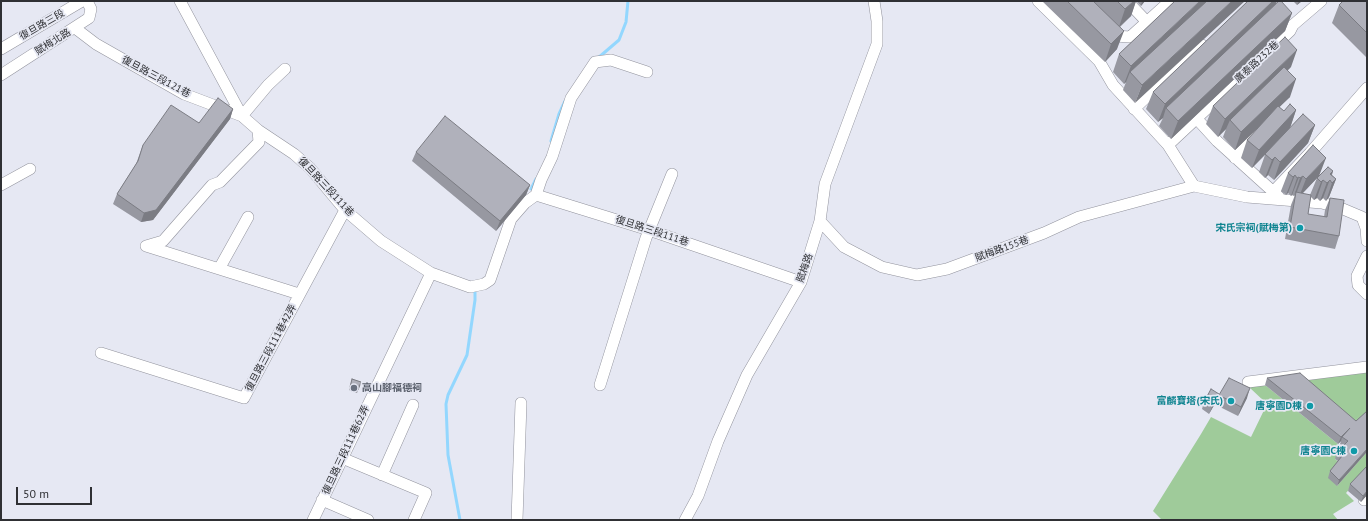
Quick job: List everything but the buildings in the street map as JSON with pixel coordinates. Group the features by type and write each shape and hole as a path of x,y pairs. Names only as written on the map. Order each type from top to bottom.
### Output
{"street":[{"name":"復旦路三段","path":"1,49 82,1"},
{"name":"賦梅北路","path":"1,75 89,18 91,9 87,1"},
{"name":"復旦路三段111巷","path":"180,1 242,116 258,130 294,154 310,168 346,210 381,241 431,273 470,287 484,284 490,280 511,219 525,203 536,195 649,230 801,282"},
{"name":"賦梅路","path":"685,520 698,496 718,442 747,375 801,282 820,221 825,184 877,44 877,21 874,1"},
{"path":"1038,1 1099,61 1113,85 1168,145 1194,186 1247,197 1322,203 1344,209 1362,217 1366,228 1367,241"},
{"path":"1127,1 1147,22"},
{"path":"1101,25 1105,30 1115,36 1130,37 1170,1"},
{"name":"廣泰路232巷","path":"1168,145 1197,118 1287,27 1293,25 1321,1"},
{"name":"復旦路三段121巷","path":"74,28 96,44 184,94 242,116"},
{"path":"1134,109 1208,39"},
{"path":"536,195 541,180 552,157 571,98 595,62 611,60 647,72"},
{"path":"242,116 268,85 285,69"},
{"path":"1273,192 1367,88"},
{"path":"1197,118 1217,141 1282,200"},
{"path":"258,130 259,142 220,182 212,185 163,241 146,246 299,294"},
{"path":"1235,158 1261,130"},
{"path":"1,185 30,169"},
{"path":"600,385 649,230 672,174"},
{"name":"賦梅路155巷","path":"820,221 844,247 882,267 917,275 947,269 1044,233 1079,216 1194,186"},
{"name":"復旦路三段111巷42弄","path":"101,352 244,398 299,294 346,210"},
{"path":"220,269 248,217"},
{"path":"1367,256 1357,276 1358,285 1367,294"},
{"name":"復旦路三段111巷62弄","path":"313,520 431,273"},
{"path":"1248,382 1367,368"},
{"path":"516,520 521,403"},
{"path":"382,475 413,405"},
{"path":"342,458 426,493 414,520"},
{"path":"322,500 368,520"}],"green space":[{"path":"1367,370 1367,415 1354,427 1297,380"},
{"path":"1265,385 1338,444 1343,450 1335,459 1340,463 1337,486 1367,452 1367,469 1346,493 1354,501 1333,514 1338,520 1162,520 1153,511 1211,417 1251,437 1267,404 1249,387"}],"waterway":[{"path":"598,58 619,40 626,22 628,1"},
{"path":"551,141 559,114 565,101"},
{"path":"531,189 536,179"},
{"path":"460,520 448,455 446,404 448,395 467,355 475,292"}],"place":[{"name":"宋氏宗祠(賦梅第)","path":"1300,228"},
{"name":"高山腳福德祠","path":"354,388"},
{"name":"富麟寶塔(宋氏)","path":"1231,401"},
{"name":"唐寧園D棟","path":"1310,406"},
{"name":"唐寧園C棟","path":"1354,451"}]}
